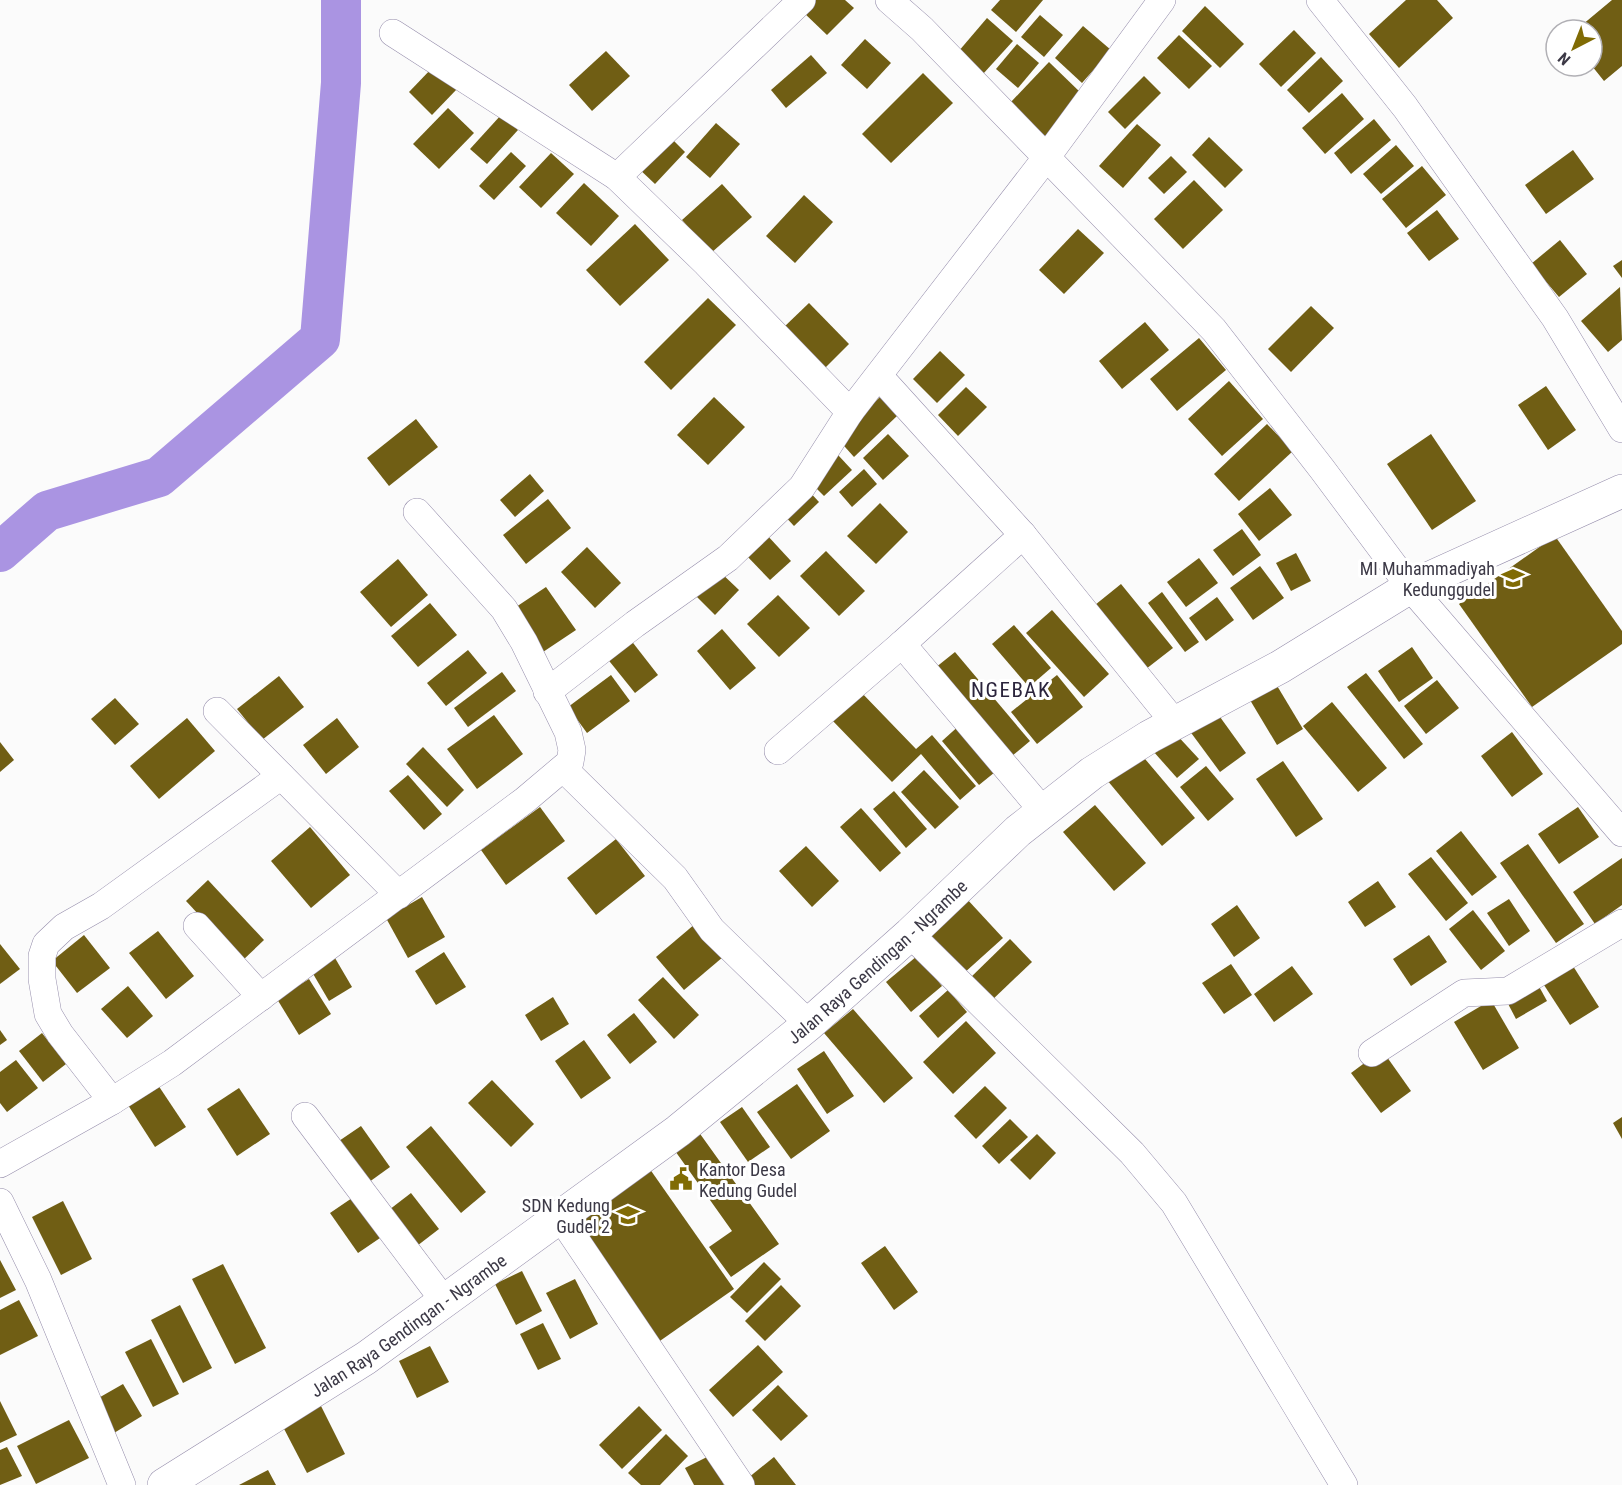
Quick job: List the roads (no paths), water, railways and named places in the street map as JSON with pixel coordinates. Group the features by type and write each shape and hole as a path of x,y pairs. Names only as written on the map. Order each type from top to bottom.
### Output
{"main road":[{"name":"Jalan Raya Gendingan - Ngrambe","path":"164,1485 366,1358 678,1131 809,1024 1043,810 1092,773 1174,722 1280,667 1410,587 1622,492"}],"street":[{"path":"617,177 802,0"},
{"path":"889,0 921,29 1214,330 1322,468 1410,587 1622,833"},
{"path":"548,693 635,624 728,558 802,487 850,412 1046,158 1162,0"},
{"path":"1320,0 1405,107 1555,318 1622,429"},
{"path":"393,33 617,177 706,263 850,412"},
{"path":"879,376 1023,535 1174,722"},
{"path":"0,1164 112,1101 172,1063 564,769 571,757 572,743 524,642 504,609 417,512"},
{"path":"778,751 1023,535"},
{"path":"902,644 1043,810"},
{"path":"217,711 399,895"},
{"path":"564,769 675,878 712,930 809,1024"},
{"path":"112,1101 60,1034 48,1014 42,979 42,956 46,944 63,927 101,906 281,776"},
{"path":"1372,1053 1464,993 1508,991 1622,923"},
{"path":"197,926 261,997"},
{"path":"910,934 1132,1153 1174,1203 1344,1485"},
{"path":"305,1116 445,1302"},
{"path":"0,1202 38,1280 122,1485"},
{"path":"561,1218 741,1485"}],"waterway":[{"path":"0,552 47,511 159,477 320,339 341,83 341,0"}],"place":[{"name":"MI Muhammadiyah Kedunggudel","path":"1513,578"},
{"name":"Kantor Desa Kedung Gudel","path":"681,1179"},
{"name":"SDN Kedung Gudel 2","path":"628,1215"}],"district":[{"name":"NGEBAK","path":"1011,690"}]}
